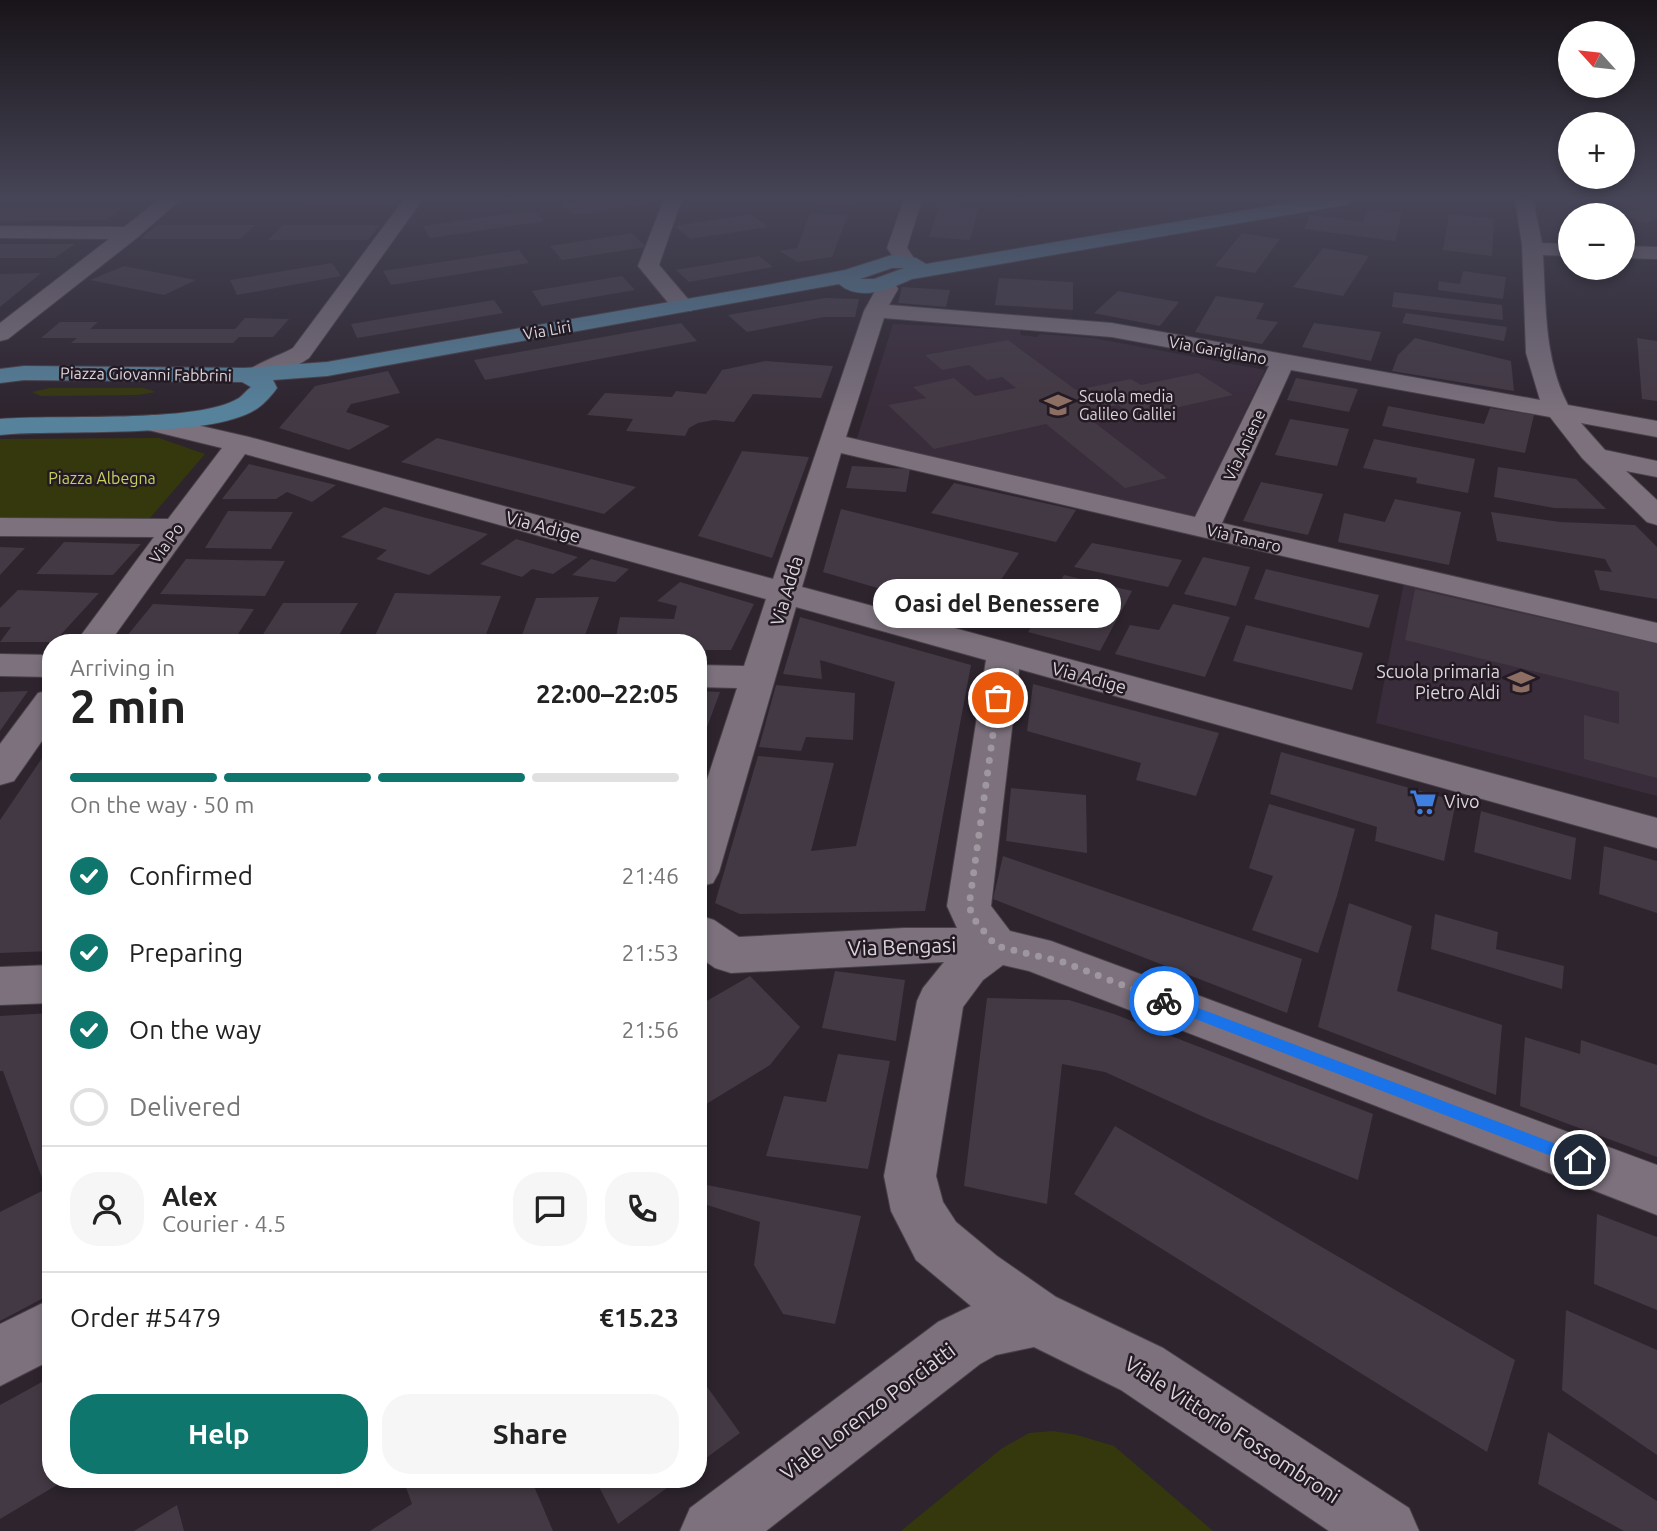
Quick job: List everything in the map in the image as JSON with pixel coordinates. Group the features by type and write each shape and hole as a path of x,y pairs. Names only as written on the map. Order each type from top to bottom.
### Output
{"main road":[{"name":"Via Liri","path":"254,382 287,381 327,369 767,292 852,280 877,286 907,270"},
{"name":"Via Liri","path":"901,272 910,270"},
{"name":"Piazza Giovanni Fabbrini","path":"8,373 254,382"},
{"name":"Piazza Giovanni Fabbrini","path":"0,427 40,422 153,423 188,419 226,411 254,382"}],"street":[{"path":"0,334 82,270"},
{"path":"254,382 301,353 362,270"},
{"path":"652,270 683,306"},
{"path":"1534,270 1538,347 1549,394 1559,411 1599,457 1657,516"},
{"name":"Via Adda","path":"707,843 874,311 901,272"},
{"path":"852,280 870,292 874,311"},
{"name":"Via Garigliano","path":"874,311 1079,326 1657,429"},
{"name":"Via Aniene","path":"1204,529 1283,361"},
{"name":"Via Adige","path":"153,423 239,443 1657,833"},
{"name":"Via Tanaro","path":"831,442 1657,633"},
{"name":"Via Po","path":"99,634 239,443"},
{"path":"1599,457 1657,469"},
{"path":"0,527 177,528"},
{"path":"996,946 979,926 969,906 1004,654"},
{"path":"0,665 42,666"},
{"path":"707,676 759,677"},
{"path":"0,772 42,714"},
{"name":"Via Bengasi","path":"709,953 904,945 996,946 1063,962 1657,1190"},
{"name":"Viale Vittorio Fossombroni","path":"996,946 967,967 940,1001 910,1176 918,1211 936,1241 977,1276 1036,1317 1142,1368 1386,1531"},
{"path":"0,986 42,984"},
{"name":"Viale Lorenzo Porciatti","path":"713,1531 959,1343 987,1328 1036,1317"},
{"path":"0,1356 42,1333"}],"shaded area":[{"name":"Scuola media Galileo Galilei","path":"893,324 1020,330 1021,335 1037,337 1040,334 1093,338 1265,370 1193,521 856,441"},
{"name":"Scuola primaria Pietro Aldi","path":"1404,582 1657,640 1657,796 1376,723"}],"green space":[{"path":"50,388 144,388 156,392 138,395 41,396 32,392"},
{"name":"Piazza Albegna","path":"159,438 205,454 150,518 0,518 0,439"},
{"path":"1053,1431 1114,1446 1213,1531 901,1531 1001,1449 1029,1433"}],"building":[{"path":"113,270 147,270 196,280 164,295 90,280"},
{"path":"287,270 337,270 341,276 237,295 230,280"},
{"path":"387,270 482,270 391,285 383,271"},
{"path":"676,270 754,270 689,282"},
{"path":"1306,270 1360,270 1343,296 1293,287"},
{"path":"1463,271 1506,277 1503,299 1438,290 1439,281 1460,284"},
{"path":"41,273 0,307 0,274"},
{"path":"622,276 635,290 542,306 532,291"},
{"path":"999,278 1073,282 1073,310 995,305"},
{"path":"902,287 950,290 946,307 898,303"},
{"path":"1118,291 1179,302 1160,326 1094,313"},
{"path":"1394,292 1502,305 1503,320 1392,307"},
{"path":"1216,296 1264,303 1256,319 1278,322 1262,344 1195,332"},
{"path":"825,298 859,299 855,317 824,317 747,332 728,315"},
{"path":"494,300 503,313 357,338 351,324"},
{"path":"1406,313 1507,327 1504,341 1402,323"},
{"path":"245,318 289,319 273,337 239,337 233,343 71,343 77,338 41,338 60,322 98,322 90,329 235,329"},
{"path":"681,323 697,341 485,380 474,360"},
{"path":"1314,323 1381,332 1371,361 1302,347"},
{"path":"1415,338 1511,361 1514,391 1392,371 1398,355"},
{"path":"1637,338 1657,341 1657,401 1642,399"},
{"path":"1008,340 1076,390 1131,379 1141,385 1198,373 1233,395 1134,417 1118,405 1082,413 1167,478 1125,488 1046,424 934,449 888,405 926,398 913,387 954,378 975,396 1016,388 1002,377 987,380 969,365 942,370 925,355"},
{"path":"765,361 833,366 821,398 753,394 734,422 714,420 698,423 689,428 685,436 626,431 633,419 587,415 605,393 672,397 676,391 706,394 722,370"},
{"path":"388,371 400,393 351,404 346,412 390,426 349,450 279,428 315,386"},
{"path":"1296,378 1358,389 1349,412 1287,400"},
{"path":"1388,406 1484,424 1490,408 1534,415 1525,453 1382,426"},
{"path":"1290,419 1349,429 1337,466 1275,455"},
{"path":"437,438 636,487 604,514 401,462"},
{"path":"1374,439 1475,459 1468,493 1416,483 1417,478 1363,468"},
{"path":"742,451 809,457 772,558 698,536"},
{"path":"249,464 336,485 312,502 287,492 276,499 222,499"},
{"path":"852,466 910,469 906,492 846,488"},
{"path":"1498,467 1576,479 1606,509 1554,508 1494,497"},
{"path":"1261,482 1323,494 1308,535 1243,521"},
{"path":"954,483 1076,510 1056,542 931,513"},
{"path":"1395,499 1461,512 1449,565 1338,542 1344,513 1385,522"},
{"path":"384,507 488,534 429,575 376,559 387,550 341,537"},
{"path":"841,509 1019,553 976,617 823,572"},
{"path":"228,511 293,512 271,549 205,548"},
{"path":"1491,512 1560,522 1635,525 1657,547 1657,599 1600,590 1594,570 1612,572 1605,559 1497,541"},
{"path":"516,539 578,557 553,574 532,569 522,577 480,564"},
{"path":"64,542 141,544 113,575 36,574"},
{"path":"1092,543 1182,560 1168,587 1074,567"},
{"path":"0,547 25,548 0,575"},
{"path":"1203,557 1250,567 1236,606 1184,594"},
{"path":"186,559 285,561 265,596 160,594"},
{"path":"591,559 629,569 615,582 572,575"},
{"path":"1266,569 1379,595 1369,628 1254,599"},
{"path":"1064,575 1132,591 1100,651 1028,632"},
{"path":"680,582 754,604 731,650 707,650 707,634 617,634 620,617 674,619 677,606 657,601"},
{"path":"1415,589 1657,644 1657,778 1584,759 1584,715 1619,724 1619,692 1405,640"},
{"path":"18,590 99,593 61,634 42,634 42,642 0,642 11,627 0,627 0,608"},
{"path":"395,593 501,596 486,634 376,634"},
{"path":"599,597 586,634 522,634 536,598"},
{"path":"283,603 358,603 340,634 263,634"},
{"path":"153,604 254,609 238,634 129,634"},
{"path":"1173,604 1230,617 1205,677 1115,654 1130,625 1159,630"},
{"path":"800,617 971,665 925,911 740,914 715,903 758,756 834,763 811,851 856,846 895,682 820,660 822,679 783,674"},
{"path":"1246,625 1363,653 1352,690 1233,661"},
{"path":"1033,684 1219,733 1196,796 1136,780 1141,763 1027,731"},
{"path":"776,685 855,693 853,740 806,737 801,751 759,747"},
{"path":"28,691 0,731 0,692"},
{"path":"707,691 720,692 707,727"},
{"path":"1281,752 1456,801 1444,861 1375,841 1377,827 1270,794"},
{"path":"42,758 42,951 0,953 0,820"},
{"path":"1011,788 1086,795 1087,853 1006,841"},
{"path":"1269,804 1355,829 1318,953 1252,930 1273,876 1249,868"},
{"path":"1481,811 1576,838 1571,880 1474,852"},
{"path":"1604,846 1657,861 1657,913 1599,894"},
{"path":"1003,856 1302,959 1287,1013 993,899"},
{"path":"1349,903 1412,926 1397,991 1502,1025 1496,1095 1318,1027"},
{"path":"1435,914 1498,932 1496,949 1564,966 1562,989 1431,949"},
{"path":"835,971 905,980 896,1041 822,1028"},
{"path":"750,976 800,1027 770,1065 707,1104 707,1001"},
{"path":"987,998 1069,1000 1114,1014 1373,1114 1358,1180 1206,1118 1105,1072 1062,1064 1047,1204 964,1186"},
{"path":"42,1014 42,1178 3,1071 0,1071 0,1016"},
{"path":"1525,1037 1580,1054 1581,1040 1657,1065 1657,1157 1520,1106"},
{"path":"838,1054 890,1061 868,1169 766,1156 784,1096 826,1102"},
{"path":"1115,1126 1515,1360 1487,1452 1074,1194"},
{"path":"707,1185 861,1216 835,1324 783,1314 754,1265 760,1222 707,1205"},
{"path":"42,1191 42,1299 0,1321 0,1212"},
{"path":"1597,1214 1657,1237 1657,1310 1594,1284"},
{"path":"1566,1310 1657,1350 1657,1455 1562,1390"},
{"path":"42,1382 42,1488 52,1488 0,1519 0,1405"},
{"path":"707,1387 740,1433 707,1457"},
{"path":"1548,1432 1657,1501 1657,1531 1624,1531 1538,1484"},
{"path":"406,1488 535,1488 553,1531 370,1531 412,1504"},
{"path":"600,1488 667,1488 618,1524"},
{"path":"177,1505 184,1531 134,1531"}],"way so far":[{"path":"998,698 969,906 974,919 996,946 1063,962 1164,1001"}],"place":[{"name":"Scuola media Galileo Galilei","path":"1058,405"},
{"name":"Scuola primaria Pietro Aldi","path":"1521,682"},
{"name":"Oasi del Benessere","path":"998,698"},
{"name":"Vivo","path":"1423,802"}],"route":[{"path":"1164,1001 1580,1160"}]}
